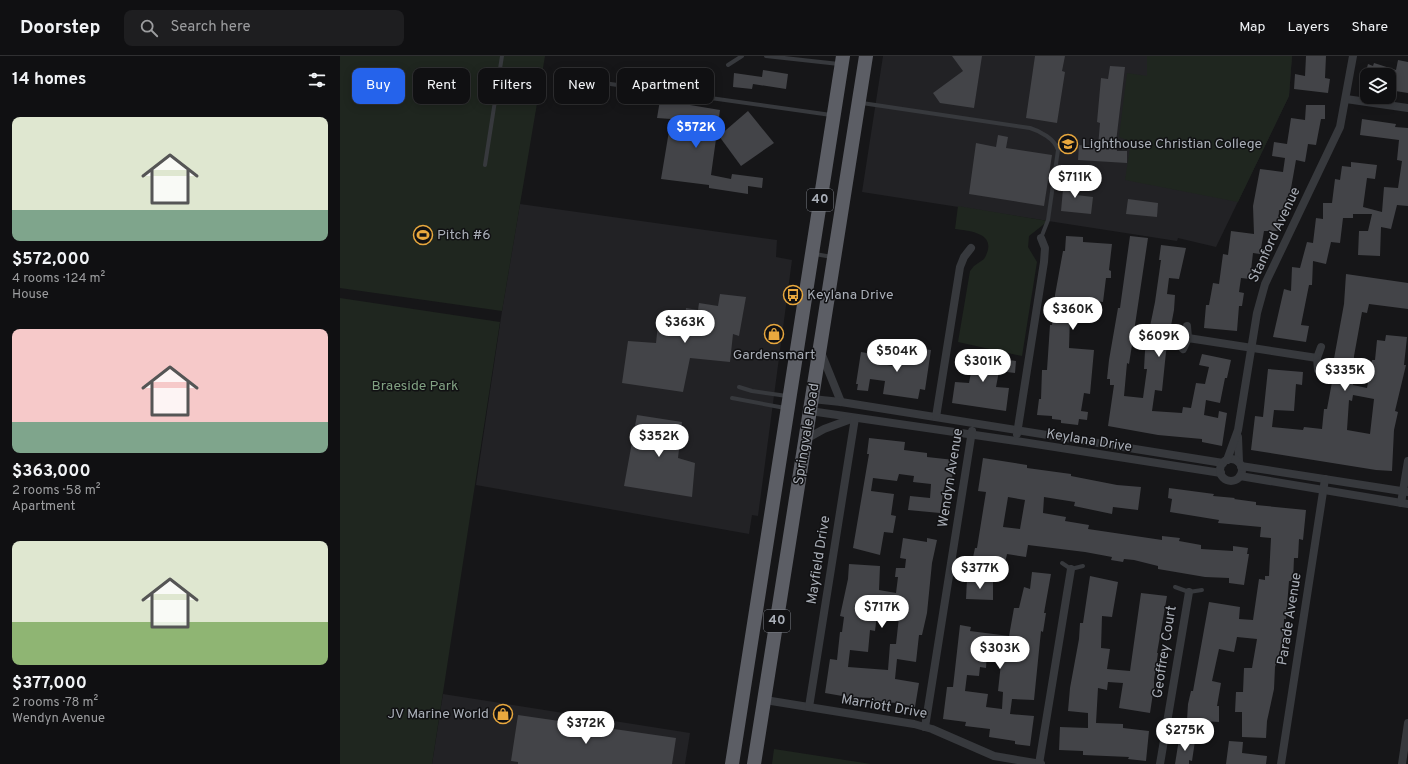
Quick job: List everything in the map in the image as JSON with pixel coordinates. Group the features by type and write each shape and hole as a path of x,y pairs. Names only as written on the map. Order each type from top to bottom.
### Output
{"highway":[{"name":"Springvale Road","path":"754,764 866,56"},
{"name":"Springvale Road","path":"732,764 842,60"},
{"name":"Keylana Drive","path":"788,402 811,405"}],"street":[{"name":"Stanford Avenue","path":"1240,464 1238,430 1257,313 1265,284 1340,127 1353,56"},
{"path":"1346,99 1408,108"},
{"path":"1016,441 1044,262 1044,248 1041,238"},
{"path":"936,417 960,267 964,257 971,248"},
{"path":"1183,349 1188,338 1187,326"},
{"path":"1188,338 1317,358"},
{"path":"1318,370 1317,358 1321,347"},
{"path":"820,349 841,402"},
{"name":"Keylana Drive","path":"811,405 841,402 973,424 1225,462"},
{"name":"Keylana Drive","path":"811,405 855,418 1016,441 1221,474"},
{"path":"806,439 824,429 855,418"},
{"name":"Mayfield Drive","path":"809,707 855,418"},
{"name":"Wendyn Avenue","path":"925,726 973,424"},
{"name":"Stanford Avenue","path":"1225,462 1238,430"},
{"path":"1406,491 1240,464 1233,460 1225,462 1221,474 1228,480 1235,480 1240,476 1405,503 1406,491 1408,461"},
{"path":"1240,464 1240,476"},
{"name":"Parade Avenue","path":"1281,764 1325,479"},
{"path":"1040,764 1071,569"},
{"name":"Geoffrey Court","path":"1160,764 1189,592"},
{"name":"Marriott Drive","path":"765,700 925,726 994,756 1040,764"},
{"path":"1402,764 1408,723"}],"lane":[{"path":"485,165 502,56"},
{"path":"728,65 742,56"},
{"path":"766,56 842,60"},
{"path":"609,84 834,115"},
{"path":"859,102 1030,128 1051,140 1056,144 1058,150 1048,220 1041,238"},
{"path":"812,254 834,257"},
{"path":"739,387 788,402"},
{"path":"732,398 788,402"},
{"path":"1062,563 1071,569 1083,566"},
{"path":"1175,587 1189,592 1202,590"}],"shaded area":[{"name":"Lighthouse Christian College","path":"883,56 1292,56 1289,96 1216,247 1178,238 1177,241 862,192"},
{"path":"520,204 777,240 776,257 792,260 758,516 752,515 749,534 476,485 502,311"},
{"name":"JV Marine World","path":"443,694 690,733 685,764 432,764"}],"green space":[{"path":"340,56 545,56 543,68 478,68 478,104 537,104 502,311 340,288"},
{"path":"1147,56 1292,56 1289,96 1238,202 1125,180 1131,142 1119,137 1127,73 1147,76"},
{"path":"958,206 1048,221 1029,236 1028,247 1037,262 1022,356 958,342 970,271 984,259 988,251 988,244 982,235 955,229"},
{"name":"Braeside Park","path":"340,298 500,322 432,764 340,764"},
{"path":"774,749 871,764 772,764"}],"building":[{"path":"952,56 982,56 974,108 940,103 933,93 963,71"},
{"path":"1035,56 1065,56 1062,71 1065,72 1057,123 1026,118"},
{"path":"1306,56 1326,56 1325,78 1330,79 1328,93 1294,89 1295,74 1305,76"},
{"path":"1398,60 1408,62 1408,93 1396,91 1396,70"},
{"path":"1374,63 1390,68 1367,68 1368,64 1373,66"},
{"path":"1110,66 1125,67 1116,142 1117,151 1127,151 1127,163 1078,160 1079,145 1098,147 1100,123 1097,122 1101,78 1108,79"},
{"path":"763,70 788,74 786,89 753,84 752,89 733,87 734,73 762,77"},
{"path":"659,104 684,104 720,110 711,175 731,179 732,174 763,178 762,188 748,186 748,194 709,188 709,185 661,179 671,119 657,118"},
{"path":"1306,105 1325,105 1325,119 1321,119 1316,145 1308,144 1305,162 1296,160 1287,211 1279,210 1278,231 1264,231 1260,254 1253,253 1250,279 1241,278 1239,292 1244,293 1242,306 1239,306 1237,331 1204,328 1206,305 1209,305 1213,283 1219,284 1223,254 1228,255 1231,231 1254,234 1253,206 1260,169 1283,172 1285,158 1272,156 1274,142 1287,144 1291,118 1305,120"},
{"path":"748,111 774,143 741,166 719,136"},
{"path":"1362,119 1396,124 1395,127 1408,128 1408,206 1397,205 1391,229 1381,227 1380,256 1358,255 1359,231 1368,231 1372,214 1353,214 1353,218 1343,218 1340,243 1331,242 1326,264 1313,261 1312,285 1309,285 1301,325 1309,326 1306,342 1273,337 1284,289 1291,291 1292,267 1300,268 1307,242 1313,243 1316,218 1323,219 1323,203 1332,203 1335,179 1340,180 1342,166 1351,167 1351,162 1377,165 1375,179 1367,178 1363,207 1382,212 1384,187 1398,188 1402,161 1397,160 1399,140 1360,135"},
{"path":"998,135 1008,137 1006,148 1052,155 1044,206 969,194 976,143 996,147"},
{"path":"1064,178 1078,180 1076,195 1093,197 1091,214 1061,211"},
{"path":"1128,199 1158,203 1157,217 1126,214"},
{"path":"1066,236 1083,237 1083,242 1112,244 1109,270 1111,271 1111,278 1106,278 1103,302 1074,298 1072,316 1070,316 1069,348 1094,350 1090,394 1084,393 1081,411 1088,412 1087,420 1079,419 1078,425 1061,423 1061,420 1052,419 1052,416 1037,415 1039,399 1041,399 1042,370 1047,370 1050,325 1052,325 1055,295 1063,251 1065,251"},
{"path":"1130,236 1148,238 1129,364 1127,363 1124,396 1143,398 1147,369 1144,369 1145,351 1155,302 1161,260 1159,260 1161,245 1186,248 1179,279 1169,278 1167,294 1175,295 1174,310 1166,352 1162,391 1155,390 1152,411 1182,413 1183,407 1191,408 1196,383 1205,384 1209,367 1199,365 1202,354 1231,360 1227,378 1225,378 1220,403 1206,400 1204,415 1218,418 1219,411 1227,413 1222,446 1202,442 1202,439 1158,435 1108,426 1114,385 1110,385 1110,379 1107,379 1109,360 1118,308 1120,308"},
{"path":"1346,274 1408,283 1408,309 1369,304 1367,313 1362,312 1354,356 1353,385 1367,388 1372,360 1375,360 1377,340 1385,341 1386,335 1407,337 1404,365 1406,365 1395,411 1398,412 1394,430 1392,471 1376,470 1251,450 1255,416 1263,417 1268,369 1303,372 1302,385 1296,384 1294,411 1274,410 1272,427 1303,430 1304,427 1322,429 1324,409 1327,409 1332,382 1333,364 1344,304","holes":["1353,395 1374,399 1370,434 1347,430 1349,400 1352,401"]},
{"path":"720,294 746,297 739,336 733,334 730,362 690,358 683,392 622,383 628,341 656,343 659,315 685,318 686,308 698,310 699,303 718,306"},
{"path":"901,346 931,350 925,390 920,389 918,399 883,394 885,381 870,379 868,391 857,390 858,384 856,384 861,352 878,355 876,363 898,367"},
{"path":"958,353 1001,362 1002,359 1016,361 1015,373 999,371 996,387 1009,388 1006,411 952,403 955,382 969,383 972,367 956,364"},
{"path":"637,415 682,422 678,458 695,463 692,497 624,486"},
{"path":"869,438 905,442 904,450 927,453 927,457 954,460 951,488 944,487 940,513 908,510 910,496 930,498 931,484 913,482 914,476 899,474 897,481 873,478 871,491 894,494 891,515 896,516 893,533 884,532 880,555 853,548 869,454 867,454"},
{"path":"983,458 1027,465 1027,468 1071,474 1071,476 1117,485 1141,487 1138,510 1113,507 1112,514 1074,506 1075,502 1044,497 1043,513 1066,517 1065,521 1089,525 1088,529 1162,540 1162,536 1180,538 1179,541 1201,545 1201,549 1233,551 1233,546 1248,548 1247,554 1249,554 1244,585 1229,583 1229,578 1205,577 1158,569 1158,566 1134,560 1124,559 1123,562 1111,560 1112,557 1085,552 1028,545 1026,557 1007,554 1003,572 971,567 975,548 977,548 986,492 978,491","holes":["1008,497 1025,500 1020,529 1003,527"]},
{"path":"1169,488 1214,494 1213,496 1256,502 1256,505 1306,510 1303,540 1299,539 1298,558 1294,558 1293,581 1289,581 1283,641 1275,667 1274,689 1267,721 1266,738 1242,737 1242,712 1235,712 1236,692 1243,692 1244,668 1252,668 1257,639 1237,637 1234,652 1219,649 1212,681 1221,683 1217,706 1219,706 1219,722 1187,720 1188,704 1191,691 1193,691 1209,602 1240,607 1239,619 1253,620 1259,579 1265,580 1265,576 1269,576 1271,538 1260,537 1261,527 1218,523 1219,520 1170,512 1172,499 1168,498"},
{"path":"903,538 927,542 927,538 937,540 932,563 927,613 922,635 919,635 916,662 897,659 895,679 919,683 915,707 897,703 873,701 873,698 848,697 825,693 830,659 837,660 840,632 842,632 844,617 840,616 848,579 849,564 880,566 879,590 896,593 898,577 895,577 896,568 905,568 906,559 900,558","holes":["879,598 895,600 893,607 900,608 896,644 890,644 888,670 848,667 850,650 868,652 870,630 875,631"]},
{"path":"1032,572 1051,574 1044,613 1046,613 1043,632 1041,631 1034,700 1012,699 1010,714 1034,716 1030,746 1015,744 1015,741 989,737 990,729 965,726 966,722 943,719 947,687 953,687 960,625 971,627 970,631 1009,636 1014,608 1019,608 1024,587 1030,589","holes":["987,652 1002,654 998,691 1003,692 1002,709 986,707 988,694 965,691 967,675 979,676 980,667 986,668"]},
{"path":"1090,576 1118,582 1112,617 1102,616 1101,648 1110,649 1107,669 1130,671 1141,593 1167,596 1157,653 1154,693 1150,713 1119,708 1123,683 1108,682 1107,690 1098,688 1096,723 1123,724 1123,728 1149,731 1146,761 1128,759 1129,757 1083,755 1083,751 1059,750 1060,727 1088,728 1088,713 1068,711 1080,623 1083,623"},
{"path":"967,579 993,580 993,600 966,599"},
{"name":"JV Marine World","path":"518,715 676,738 672,764 518,764 518,762 511,761"},
{"path":"1179,739 1195,741 1192,761 1189,760 1189,764 1175,764"},
{"path":"1229,741 1243,742 1242,753 1267,756 1266,764 1226,764"}],"place":[{"name":"Lighthouse Christian College","path":"1068,144"},
{"name":"Pitch #6","path":"423,235"},
{"name":"Keylana Drive","path":"793,295"},
{"name":"Gardensmart","path":"774,334"},
{"name":"JV Marine World","path":"503,714"}]}
